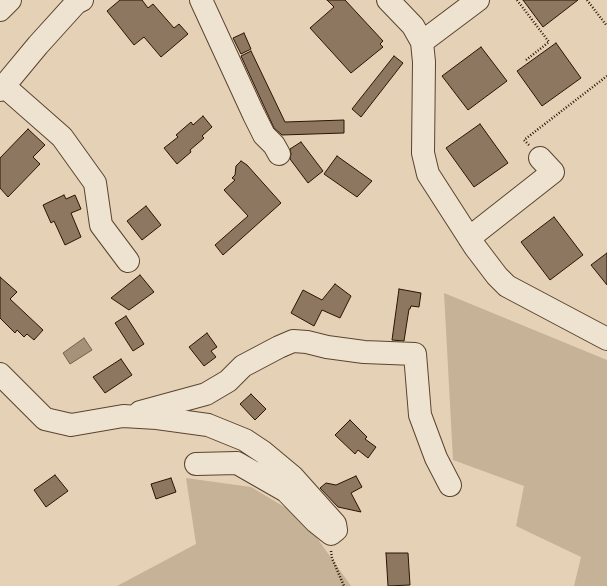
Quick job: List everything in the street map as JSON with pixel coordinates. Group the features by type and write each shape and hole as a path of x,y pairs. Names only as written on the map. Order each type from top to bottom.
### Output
{"street":[{"path":"0,10 10,0"},
{"path":"82,0 76,3 2,88 62,137 95,183 101,225 128,261"},
{"path":"201,0 264,134 274,145 279,154"},
{"path":"388,0 413,26 422,42 424,62 423,153 428,174 469,238 497,276 507,286 607,339"},
{"path":"422,42 478,0"},
{"path":"469,238 552,172 540,158"},
{"path":"0,374 45,419 71,425 124,416 206,394 228,382 243,366 279,347 293,342 308,342 346,350 415,354 420,415 436,458 450,485"},
{"path":"124,416 157,418 208,425 245,440 263,452 293,477 335,524 334,532 316,522 286,491 237,463 196,464"}],"path":[{"path":"518,0 549,42 526,60"},
{"path":"587,0 607,26"},
{"path":"540,158 524,140 607,76"},
{"path":"334,532 332,558 344,586"}],"shaded area":[{"path":"444,293 607,360 607,586 574,586 581,557 516,526 524,486 453,460"},
{"path":"84,338 92,350 70,364 63,353"},
{"path":"186,478 251,487 303,518 351,586 117,586 196,544"}],"building":[{"path":"120,0 142,0 148,8 153,4 174,28 179,24 188,34 161,57 144,37 134,45 107,11"},
{"path":"327,0 345,0 383,41 380,44 383,47 351,73 310,28 334,7"},
{"path":"523,0 578,0 543,27"},
{"path":"244,33 251,49 241,54 233,38"},
{"path":"556,43 581,78 542,106 517,71"},
{"path":"481,47 507,81 468,110 442,76"},
{"path":"251,51 285,122 344,120 344,133 282,135 274,128 241,56"},
{"path":"394,56 403,63 361,117 352,109"},
{"path":"203,116 212,127 202,136 204,138 190,150 191,152 177,164 164,148 178,137 176,135 191,122 193,125"},
{"path":"480,124 508,163 474,187 446,148"},
{"path":"28,129 45,145 33,157 40,164 8,197 0,188 0,158"},
{"path":"301,142 323,171 308,183 290,159 290,149"},
{"path":"337,156 372,181 357,197 324,174"},
{"path":"241,161 247,165 281,203 223,255 215,245 248,216 224,190 235,180 232,178 235,175 236,166"},
{"path":"64,195 66,199 75,195 81,209 71,213 81,237 65,245 54,221 51,223 43,205"},
{"path":"146,206 161,225 142,240 127,221"},
{"path":"554,217 583,255 550,280 521,242"},
{"path":"607,253 607,285 591,265"},
{"path":"140,275 154,292 129,310 111,298"},
{"path":"0,277 17,292 10,299 43,330 34,340 27,334 24,337 17,330 15,333 0,318"},
{"path":"335,284 351,296 340,318 322,310 314,326 291,313 303,290 322,300"},
{"path":"399,289 421,293 419,307 411,306 409,309 404,341 392,340"},
{"path":"126,316 144,344 133,351 115,323"},
{"path":"207,333 217,347 211,351 216,357 204,366 189,347"},
{"path":"121,359 132,375 105,393 93,377"},
{"path":"251,394 266,409 255,420 240,404"},
{"path":"350,420 367,437 365,439 376,447 368,458 358,450 355,454 335,435"},
{"path":"55,475 68,491 46,507 34,490"},
{"path":"356,476 362,487 351,493 361,512 338,507 320,488 326,483 336,485"},
{"path":"171,478 176,492 156,499 151,484"},
{"path":"386,553 408,553 410,585 388,586"}]}
